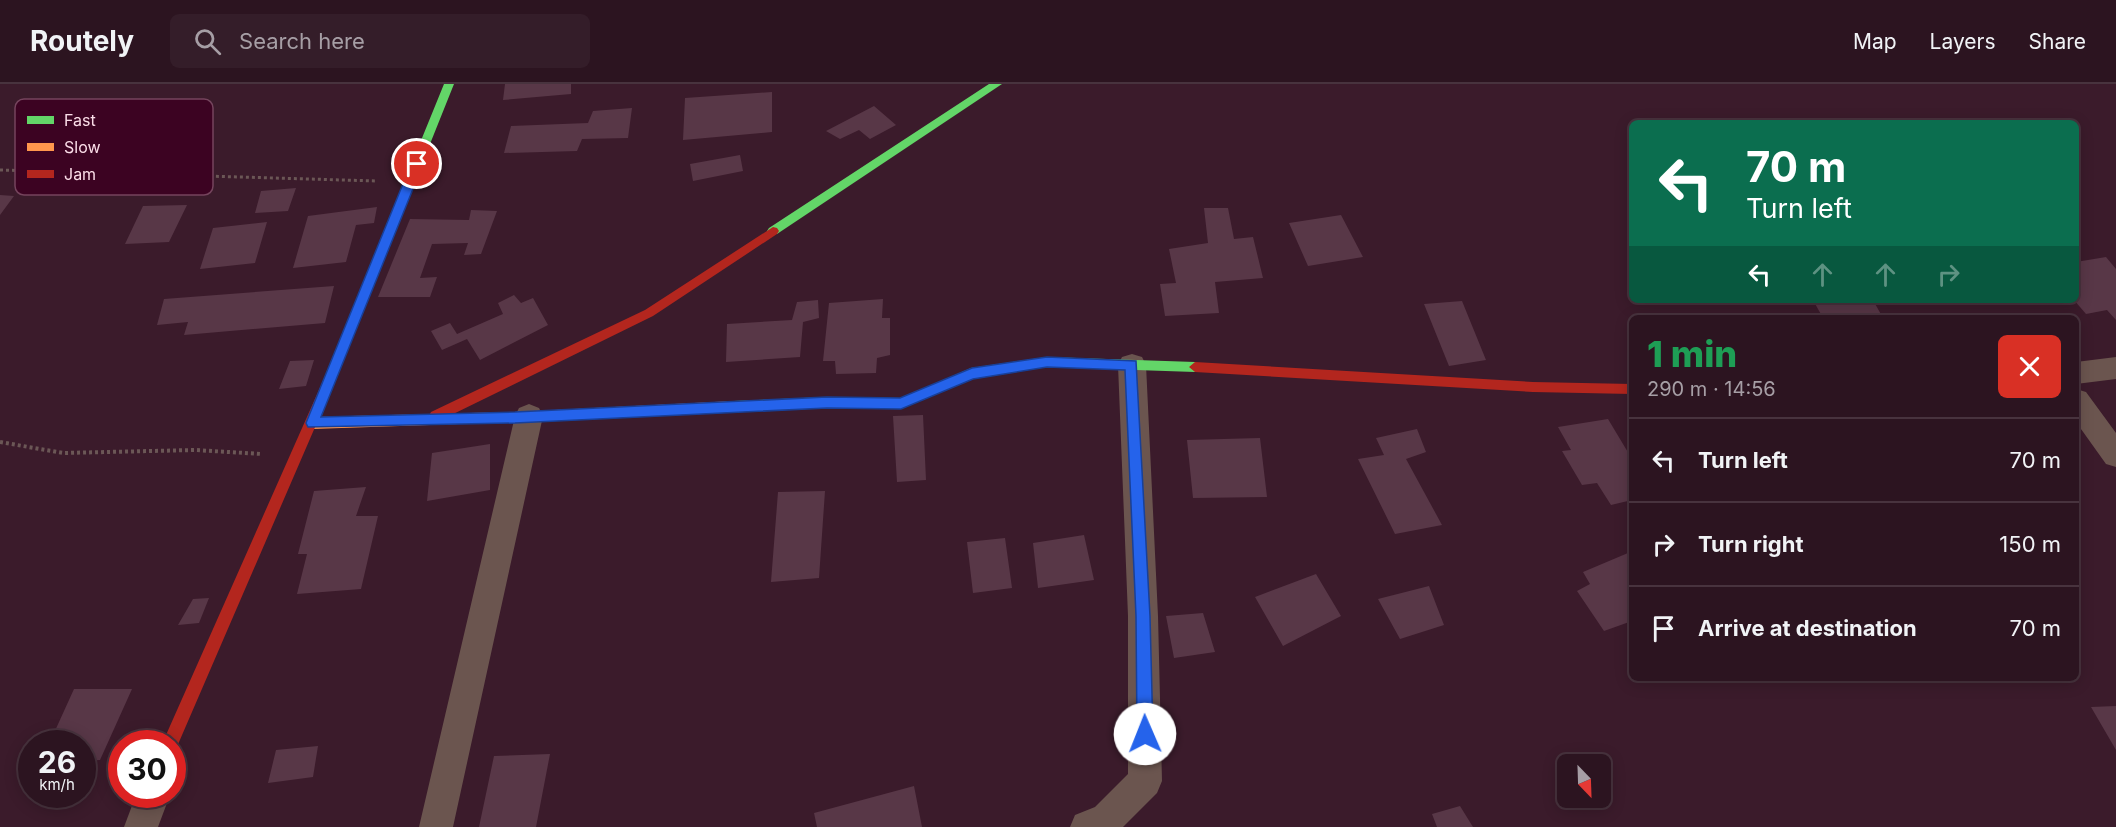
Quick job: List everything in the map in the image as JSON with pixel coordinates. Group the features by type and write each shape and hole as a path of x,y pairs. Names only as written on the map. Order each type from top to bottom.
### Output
{"street":[{"path":"176,730 312,423 449,84"},
{"path":"430,419 649,313 997,84"},
{"path":"312,423 529,416 827,402 901,404 972,374 1047,362 1533,387 1629,389"},
{"path":"1087,827 1107,819 1145,781 1143,616 1132,365"},
{"path":"2079,373 2116,368"},
{"path":"2079,404 2116,455"},
{"path":"436,827 529,416"},
{"path":"141,827 148,808"}],"path":[{"path":"0,170 15,170"},
{"path":"213,176 411,182"},
{"path":"0,442 63,453 195,450 298,456"}],"building":[{"path":"505,84 571,84 571,94 503,100"},
{"path":"772,92 772,132 683,140 685,98"},
{"path":"874,106 896,125 870,139 859,130 840,139 826,131"},
{"path":"632,108 628,138 582,139 577,151 504,153 511,126 588,123 593,111"},
{"path":"740,155 743,171 693,181 690,164"},
{"path":"296,188 288,211 255,213 261,191"},
{"path":"0,195 14,196 0,215"},
{"path":"187,205 169,242 125,244 143,206"},
{"path":"377,207 374,223 356,225 346,262 293,268 308,216"},
{"path":"1204,208 1228,208 1234,239 1253,237 1263,278 1215,282 1219,313 1165,316 1160,284 1176,283 1169,249 1208,243"},
{"path":"471,210 497,211 481,254 464,255 468,243 432,244 420,278 437,277 430,297 378,297 410,219 469,220"},
{"path":"1341,215 1363,257 1308,266 1289,223"},
{"path":"267,222 255,263 200,269 213,228"},
{"path":"2106,257 2116,269 2116,320 2107,310 2086,314 2077,303 2079,303 2079,262"},
{"path":"334,286 325,323 184,335 188,322 157,325 164,299"},
{"path":"514,295 521,303 533,298 548,325 480,360 467,339 442,350 431,331 450,323 457,334 503,314 498,303"},
{"path":"883,299 882,318 890,318 890,355 877,358 876,373 836,374 835,361 823,361 829,303"},
{"path":"818,300 819,318 803,322 800,357 726,362 727,324 792,320 797,302"},
{"path":"1462,301 1486,360 1449,366 1424,304"},
{"path":"1815,303 1875,303 1881,315 1821,315"},
{"path":"314,360 306,386 279,389 290,361"},
{"path":"923,415 926,480 897,482 893,416"},
{"path":"1608,419 1629,454 1629,501 1611,505 1597,483 1582,485 1562,451 1571,450 1558,427"},
{"path":"1417,429 1426,452 1406,459 1442,525 1395,534 1358,459 1384,455 1376,438"},
{"path":"1260,438 1267,497 1193,498 1187,440"},
{"path":"490,444 490,490 427,501 432,453"},
{"path":"366,487 356,516 378,516 361,589 297,594 307,554 298,554 314,491"},
{"path":"825,491 819,578 771,582 778,492"},
{"path":"1084,535 1094,580 1038,588 1033,543"},
{"path":"1005,538 1012,588 973,593 967,542"},
{"path":"1628,553 1629,622 1604,631 1577,591 1590,584 1583,572"},
{"path":"1316,574 1341,616 1283,646 1255,597"},
{"path":"1429,586 1444,625 1400,639 1378,599"},
{"path":"209,598 199,623 178,625 193,599"},
{"path":"1203,613 1215,652 1174,658 1166,616"},
{"path":"74,689 132,689 114,730 108,730 108,742 100,760 96,760 96,730 55,730"},
{"path":"2116,706 2116,750 2091,707"},
{"path":"318,746 313,777 268,783 276,750"},
{"path":"550,754 536,827 479,827 494,756"},
{"path":"914,786 922,827 817,827 814,813"},
{"path":"1460,806 1473,827 1437,827 1432,814"}],"traffic: fast":[{"path":"332,374 449,84"},
{"path":"773,231 997,84"},
{"path":"734,406 827,402 901,404 971,373 1047,362 1195,367"}],"traffic: slow":[{"path":"312,423 515,417 734,406"}],"traffic: jam":[{"path":"436,416 649,313 773,231"},
{"path":"1195,367 1533,387 1629,389"},
{"path":"176,730 332,374"}],"route":[{"path":"417,164 312,423 515,417 827,402 901,404 972,374 1047,362 1132,365 1143,616 1145,734"}]}
